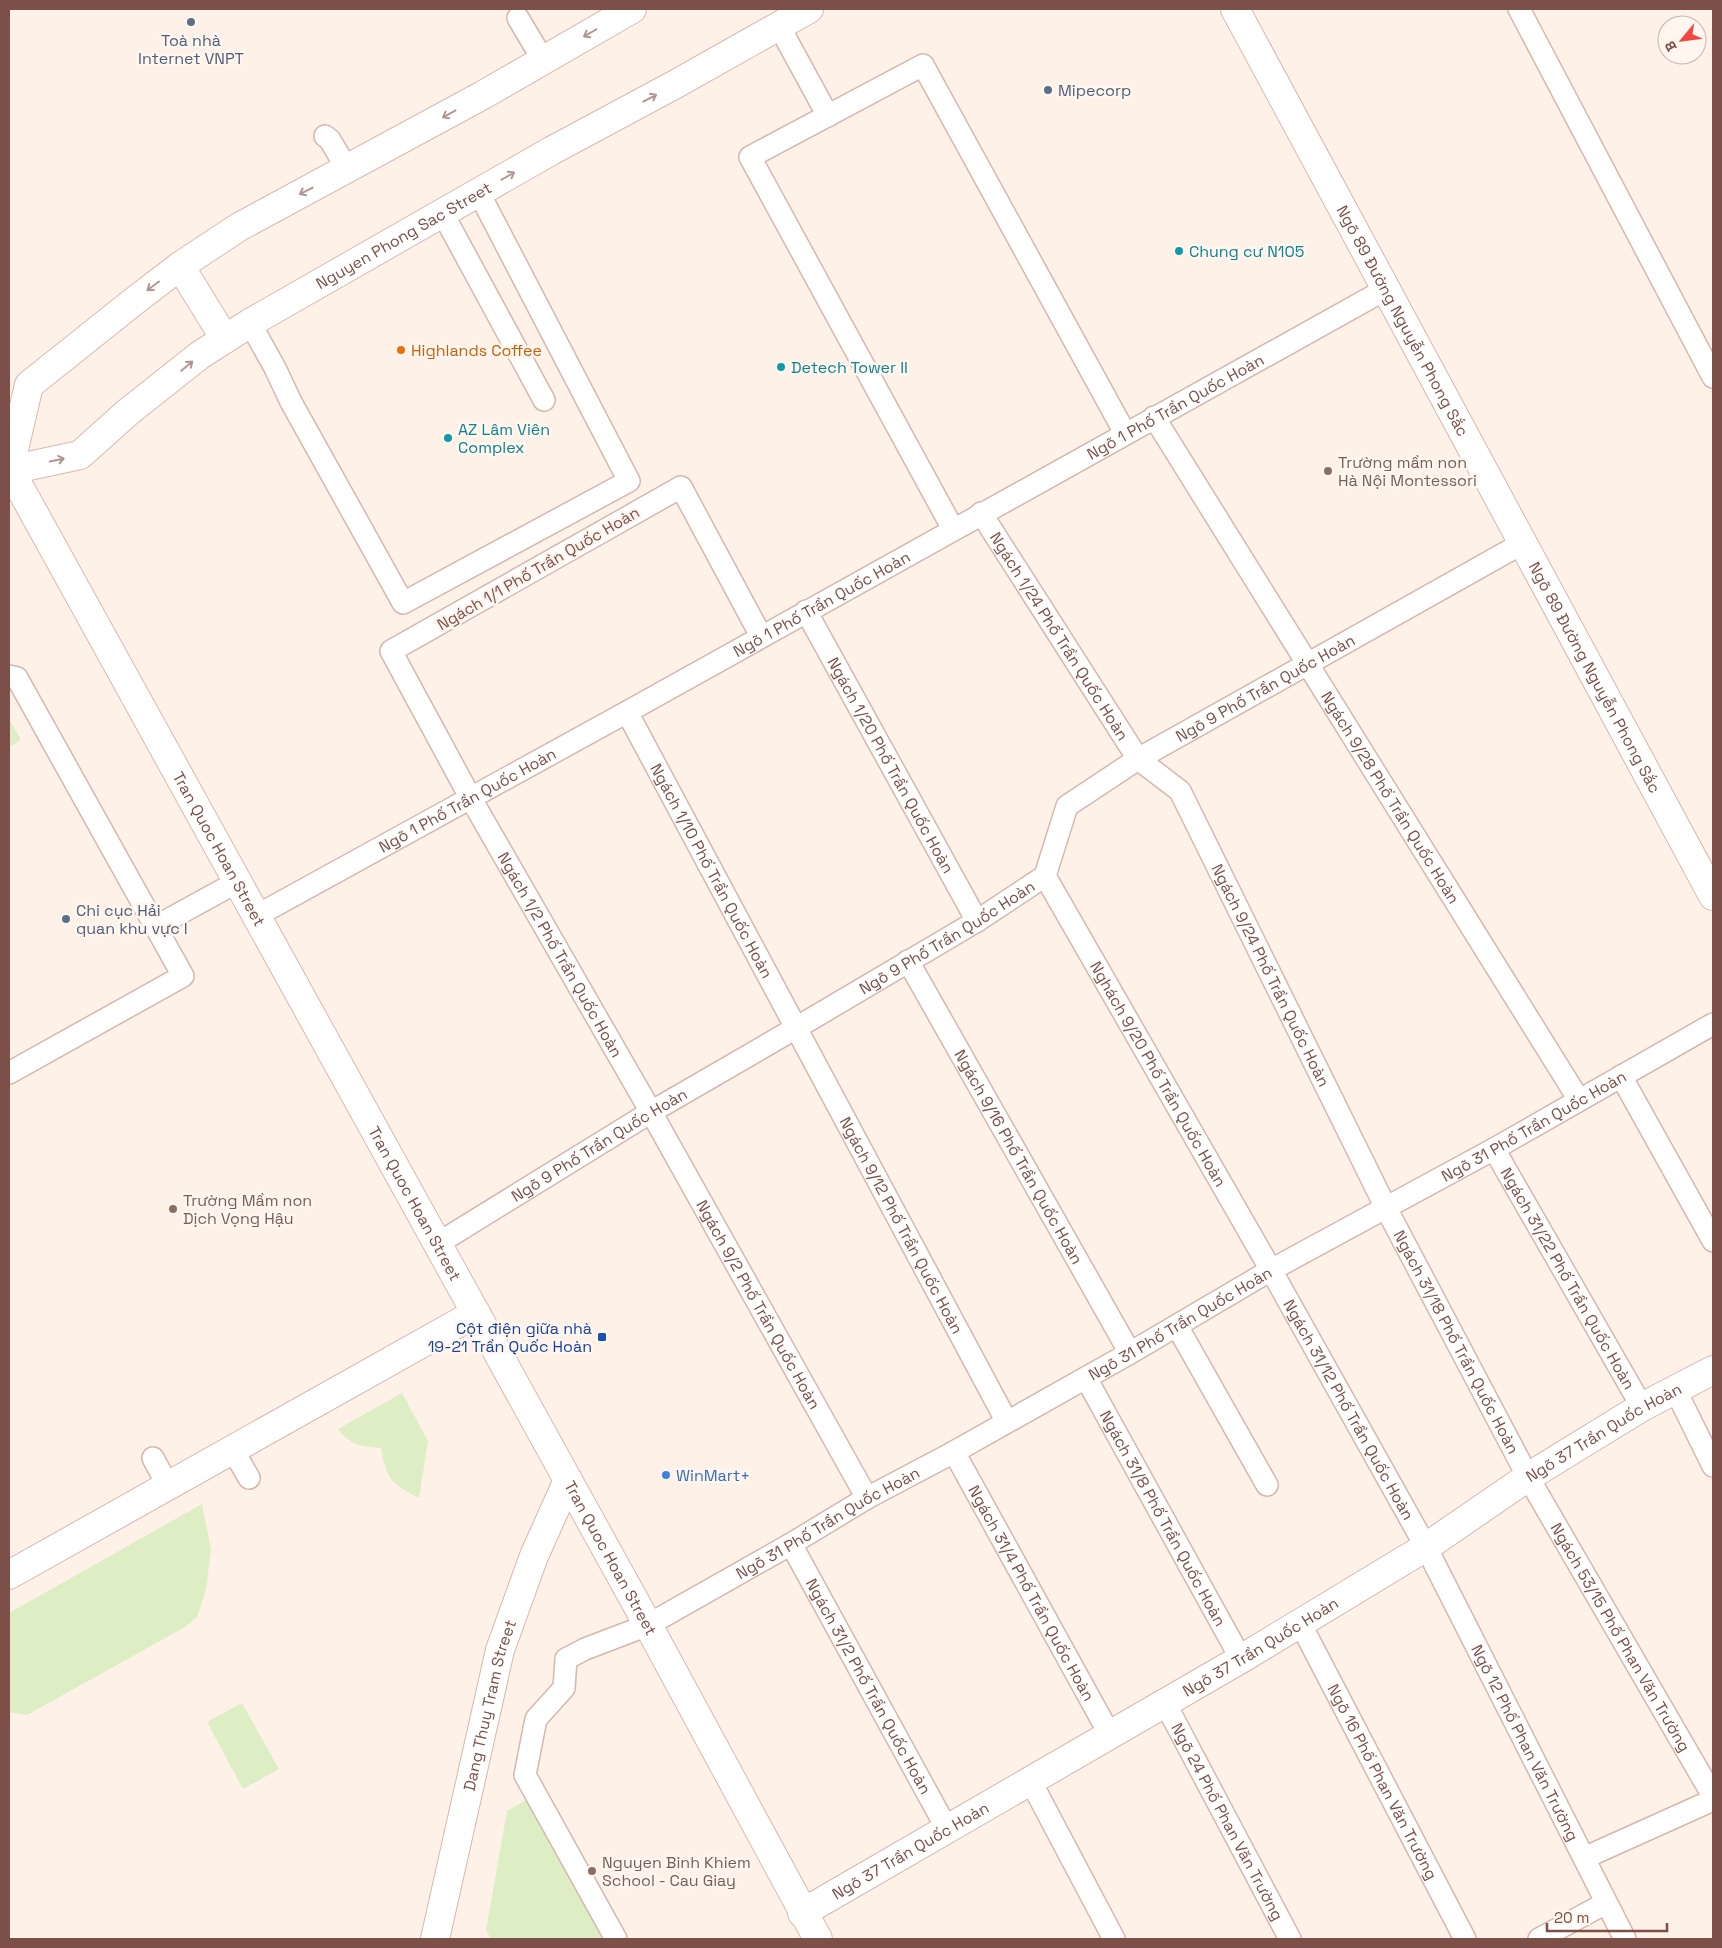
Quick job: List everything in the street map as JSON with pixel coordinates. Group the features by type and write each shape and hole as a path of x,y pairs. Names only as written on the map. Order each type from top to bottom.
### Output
{"street":[{"name":"Ngõ 89 Đường Nguyễn Phong Sắc","path":"1235,9 1713,896"},
{"path":"9,469 29,386 180,266 239,227 347,170 544,60 624,11"},
{"name":"Nguyen Phong Sac Street","path":"9,469 80,455 128,412 200,355 250,323 551,151 674,85 794,15"},
{"path":"180,266 225,339"},
{"name":"Tran Quoc Hoan Street","path":"9,469 648,1625 802,1913 818,1939"},
{"path":"9,1575 476,1313"},
{"name":"Ngõ 37 Trần Quốc Hoàn","path":"802,1913 1300,1623 1426,1547 1528,1476 1642,1407 1713,1370"},
{"name":"Dang Thuy Tram Street","path":"435,1939 500,1650 534,1556 568,1480"}],"lane":[{"path":"1519,9 1713,377"},
{"path":"794,15 828,116"},
{"path":"518,18 544,60"},
{"path":"953,530 750,157 923,65 1125,433"},
{"path":"324,136 330,140 347,170"},
{"path":"250,323 403,603 629,481 478,193"},
{"path":"443,214 544,400"},
{"name":"Ngõ 1 Phố Trần Quốc Hoàn","path":"256,916 627,712 1386,289"},
{"name":"Ngách 9/28 Phố Trần Quốc Hoàn","path":"1154,417 1579,1100"},
{"name":"Ngách 1/1 Phố Trần Quốc Hoàn","path":"470,797 391,651 681,487 761,636"},
{"name":"Ngách 1/24 Phố Trần Quốc Hoàn","path":"981,513 1138,759"},
{"name":"Ngõ 9 Phố Trần Quốc Hoàn","path":"437,1244 651,1112 908,961 1045,876 1067,806 1138,759 1523,543"},
{"name":"Ngách 1/20 Phố Trần Quốc Hoàn","path":"806,611 976,920"},
{"path":"9,1073 183,976 12,681"},
{"name":"Ngách 1/10 Phố Trần Quốc Hoàn","path":"627,712 796,1028"},
{"name":"Ngách 9/24 Phố Trần Quốc Hoàn","path":"1138,759 1180,791 1386,1208"},
{"name":"Ngách 1/2 Phố Trần Quốc Hoàn","path":"470,797 651,1112"},
{"name":"Nghách 9/20 Phố Trần Quốc Hoàn","path":"1045,876 1272,1270"},
{"path":"156,927 237,882"},
{"name":"Ngách 9/16 Phố Trần Quốc Hoàn","path":"908,961 1130,1353"},
{"name":"Ngõ 31 Phố Trần Quốc Hoàn","path":"616,1939 525,1775 536,1719 564,1688 566,1659 585,1649 648,1625 868,1498 1130,1353 1272,1270 1494,1149 1713,1024"},
{"name":"Ngách 9/12 Phố Trần Quốc Hoàn","path":"796,1028 1008,1422"},
{"path":"1622,1076 1713,1241"},
{"name":"Ngách 9/2 Phố Trần Quốc Hoàn","path":"651,1112 868,1498"},
{"name":"Ngách 31/22 Phố Trần Quốc Hoàn","path":"1494,1149 1642,1407"},
{"name":"Ngách 31/18 Phố Trần Quốc Hoàn","path":"1386,1208 1528,1476"},
{"name":"Ngách 31/12 Phố Trần Quốc Hoàn","path":"1272,1270 1426,1547"},
{"path":"1177,1326 1266,1485"},
{"name":"Ngách 31/8 Phố Trần Quốc Hoàn","path":"1086,1378 1241,1658"},
{"path":"1675,1389 1713,1466"},
{"path":"232,1450 249,1478"},
{"name":"Ngách 31/4 Phố Trần Quốc Hoàn","path":"954,1452 1110,1735"},
{"path":"153,1458 168,1486"},
{"name":"Ngách 53/15 Phố Phan Văn Trường","path":"1528,1476 1713,1798"},
{"name":"Ngách 31/2 Phố Trần Quốc Hoàn","path":"790,1544 947,1829"},
{"name":"Ngõ 12 Phố Phan Văn Trường","path":"1426,1547 1625,1939"},
{"name":"Ngõ 16 Phố Phan Văn Trường","path":"1300,1623 1466,1939"},
{"name":"Ngõ 24 Phố Phan Văn Trường","path":"1165,1703 1290,1939"},
{"path":"1030,1780 1114,1939"},
{"path":"1584,1858 1713,1798"},
{"path":"1539,1939 1606,1903"}],"green space":[{"path":"9,719 21,740 9,747"},
{"path":"402,1393 428,1441 419,1498 402,1489 388,1474 381,1448 367,1447 352,1442 338,1429"},
{"path":"202,1504 211,1550 206,1590 197,1617 185,1627 27,1715 9,1712 9,1613"},
{"path":"242,1703 279,1769 243,1789 207,1722"},
{"path":"526,1800 604,1939 491,1939 486,1930 507,1811"}],"place":[{"name":"Toà nhà Internet VNPT","path":"191,22"},
{"name":"Mipecorp","path":"1048,90"},
{"name":"Chung cư N105","path":"1179,251"},
{"name":"Highlands Coffee","path":"401,350"},
{"name":"Detech Tower II","path":"781,367"},
{"name":"AZ Lâm Viên Complex","path":"448,438"},
{"name":"Trường mầm non Hà Nội Montessori","path":"1328,471"},
{"name":"Chi cục Hải quan khu vực I","path":"66,919"},
{"name":"Trường Mầm non Dịch Vọng Hậu","path":"173,1209"},
{"name":"Cột điện giữa nhà 19-21 Trần Quốc Hoàn","path":"602,1337"},
{"name":"WinMart+","path":"666,1475"},
{"name":"Nguyen Binh Khiem School - Cau Giay","path":"592,1871"}]}
